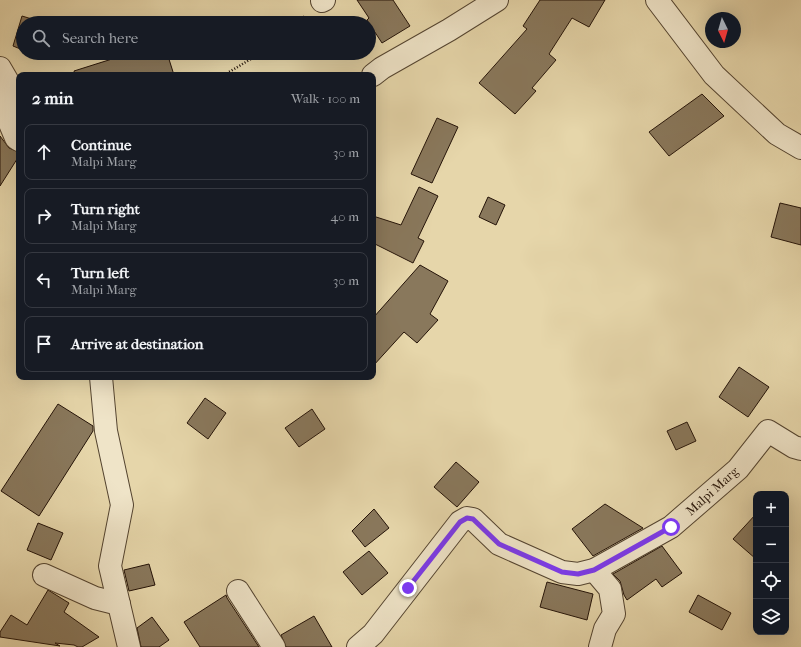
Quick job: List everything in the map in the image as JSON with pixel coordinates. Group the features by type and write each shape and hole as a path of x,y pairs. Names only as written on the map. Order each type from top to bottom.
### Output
{"street":[{"path":"376,73 449,30 496,0"},
{"path":"657,0 714,74 777,134 801,148"},
{"path":"0,68 7,80 8,119 16,138"},
{"path":"100,380 106,431 122,505 110,566 129,647"},
{"name":"Malpi Marg","path":"358,647 374,634 460,522 467,518 473,519 499,544 562,572 578,574 594,570 671,527 738,469 768,431 801,449"},
{"path":"594,570 610,589 614,614 605,629 600,647"},
{"path":"44,575 95,598 119,604"},
{"path":"238,591 274,647"}],"path":[{"path":"229,72 249,60"}],"building":[{"path":"357,0 393,0 410,26 382,43 376,34 376,16 368,16"},
{"path":"540,0 605,0 589,27 572,18 549,54 556,60 532,88 536,91 515,114 479,83 527,29 523,26"},
{"path":"16,36 16,47 13,46"},
{"path":"109,60 169,60 173,72 74,72"},
{"path":"702,94 724,116 669,156 649,132"},
{"path":"437,118 458,127 432,183 411,174"},
{"path":"0,136 9,148 16,151 16,161 0,186"},
{"path":"419,187 438,196 418,238 424,241 413,263 376,244 376,217 401,225"},
{"path":"488,197 505,205 496,225 479,217"},
{"path":"780,203 801,208 801,245 771,237"},
{"path":"420,265 448,281 430,314 438,320 417,343 404,332 376,363 376,315"},
{"path":"739,367 769,387 748,417 719,397"},
{"path":"205,398 226,413 208,439 187,423"},
{"path":"58,404 93,426 93,431 39,516 1,491"},
{"path":"312,409 325,429 299,447 285,428"},
{"path":"687,422 696,441 676,450 667,431"},
{"path":"456,462 479,482 457,507 434,487"},
{"path":"605,504 643,528 593,556 572,529"},
{"path":"374,509 389,528 365,547 352,531"},
{"path":"753,517 753,556 733,539"},
{"path":"38,523 63,533 51,560 27,550"},
{"path":"662,546 682,573 662,587 656,579 627,600 620,581 613,574"},
{"path":"369,551 388,573 362,595 343,572"},
{"path":"149,564 155,585 129,591 124,570"},
{"path":"547,582 593,594 587,620 540,607"},
{"path":"48,590 69,603 64,612 99,637 82,647 78,647 74,645 55,643 60,646 0,637 0,632 11,615 27,625"},
{"path":"226,595 259,647 200,647 184,622"},
{"path":"698,595 731,613 722,630 689,612"},
{"path":"314,616 332,647 286,647 281,635"},
{"path":"152,617 169,640 159,647 141,647 137,628"}],"route":[{"path":"408,588 460,522 467,518 473,519 499,544 562,572 578,574 594,570 671,527"}]}
